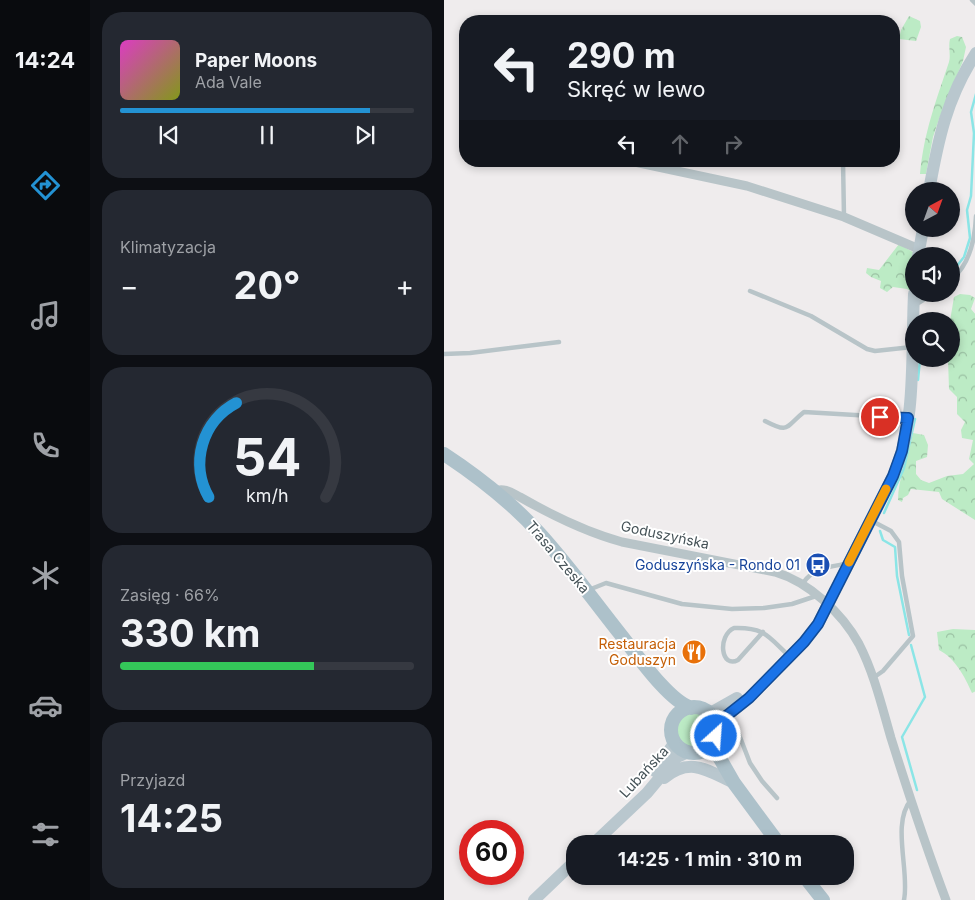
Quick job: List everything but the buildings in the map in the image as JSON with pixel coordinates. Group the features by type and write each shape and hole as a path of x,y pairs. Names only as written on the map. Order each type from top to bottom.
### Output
{"main road":[{"name":"Trasa Czeska","path":"444,454 495,491 523,517 550,546 655,678 680,703 691,708"},
{"name":"Trasa Czeska","path":"655,678 672,709 674,720"},
{"path":"734,783 706,756 678,747 674,742 671,731 674,720 681,712 691,708 699,708 712,717 715,734 714,748 734,783 772,835"},
{"path":"693,752 708,748 715,734"},
{"path":"811,885 823,900"}],"street":[{"path":"931,182 944,119 956,88 975,54"},
{"path":"658,167 747,186 844,217 908,247"},
{"path":"715,734 718,724 726,715 749,698 811,633 828,606 898,464 905,440 912,367"},
{"name":"Goduszyńska","path":"495,491 500,489 508,491 547,513 602,536 622,542 775,572 802,583 818,595 853,634 864,654 911,800 946,900"},
{"path":"706,712 714,712 761,684"},
{"name":"Lubańska","path":"623,816 674,742"},
{"name":"Lubańska","path":"603,835 647,793 669,766 681,755 693,752"},
{"path":"647,793 674,771 686,767 704,768 734,783"},
{"path":"534,900 566,870"}],"lane":[{"path":"972,0 975,4"},
{"path":"842,167 844,217"},
{"path":"960,270 965,264 971,246 975,216"},
{"path":"750,291 811,316 875,352 905,348"},
{"path":"444,354 470,353 559,342"},
{"path":"765,421 780,429 789,427 804,412 908,418"},
{"path":"870,520 891,531 899,542 902,576 913,636 883,671 873,678"},
{"path":"802,583 812,573 820,569 849,563"},
{"path":"591,589 606,583 682,604 732,609 764,608 792,604 818,595"},
{"path":"763,632 738,660 734,662 726,658 723,642 725,635 734,628 756,629 763,632 789,657"},
{"path":"726,715 738,732 750,763 762,782 777,798"},
{"path":"904,900 906,890 902,857 904,816 906,804 911,800"}],"green space":[{"path":"909,16 920,21 921,27 916,41 900,39 901,30"},
{"path":"957,36 962,37 966,47 963,61 933,137 926,174 920,174 928,130 949,62 950,39"},
{"path":"899,244 905,247 905,289 893,287 887,292 880,288 881,281 866,273 867,268 879,270"},
{"path":"960,294 970,295 975,298 971,309 976,315 975,520 942,499 939,492 911,489 902,502 898,500 900,483 913,433 924,435 928,445 927,457 916,461 916,474 921,480 929,483 947,476 963,474 974,464 969,459 973,440 962,438 961,430 965,422 957,414 957,397 949,389 948,367 960,367 960,312 952,312 953,302 960,302"},
{"path":"953,629 975,630 976,691 972,693 963,674 955,663 939,650 937,632"},
{"path":"693,713 700,714 705,718 709,723 709,737 705,742 700,746 693,747 686,746 681,742 677,737 676,730 677,723 681,718 686,714"}],"waterway":[{"path":"960,262 964,257 970,238 967,210 971,196 974,133 971,112 976,94"},
{"path":"918,380 919,367"},
{"path":"884,513 904,468 915,419"},
{"path":"880,531 883,540 895,547 897,576 909,635"},
{"path":"911,645 925,697 902,737 917,790"}],"slow traffic":[{"path":"849,562 886,489"}],"place":[{"name":"Goduszyńska - Rondo 01","path":"818,565"},
{"name":"Restauracja Goduszyn","path":"694,652"}],"route":[{"path":"716,736 716,728 720,721 749,698 804,642 823,615 893,476 902,451 908,418 880,417"}]}
